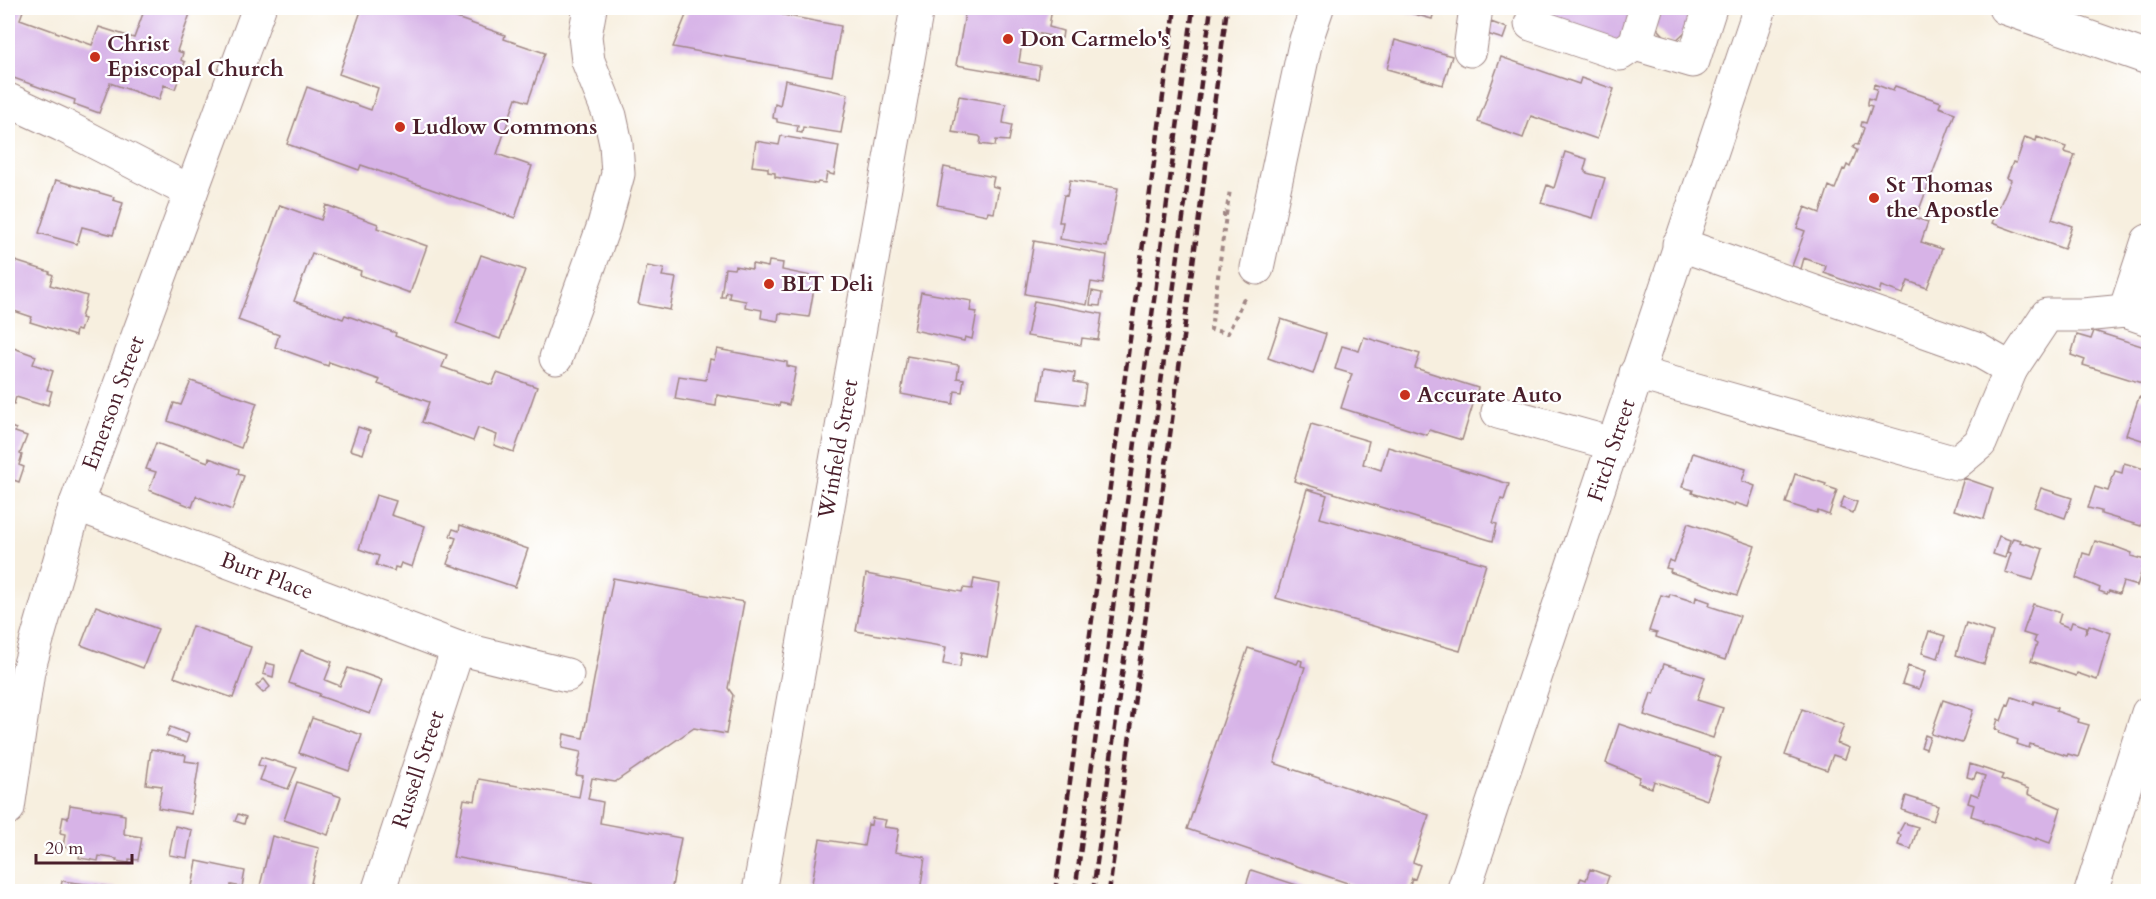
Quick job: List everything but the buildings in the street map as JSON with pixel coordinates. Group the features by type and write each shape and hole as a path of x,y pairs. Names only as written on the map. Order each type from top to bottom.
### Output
{"street":[{"name":"Emerson Street","path":"8,808 28,671 76,504 259,8"},
{"path":"556,358 604,225 618,174 616,144 610,116 588,61 585,36 590,8"},
{"name":"Winfield Street","path":"759,891 917,8"},
{"path":"1257,268 1306,40 1317,8"},
{"path":"1470,50 1476,8"},
{"path":"1537,8 1531,24 1620,54 1635,44 1646,8"},
{"path":"1635,44 1693,62 1710,8"},
{"name":"Fitch Street","path":"1463,891 1760,8"},
{"path":"2005,8 2148,58"},
{"path":"1700,39 1744,54"},
{"path":"8,100 62,125 191,192"},
{"path":"1636,373 1956,463 1980,443 2011,369 2047,315 2137,315 2148,241"},
{"path":"1679,244 1976,350 2011,369"},
{"path":"1498,412 1612,444"},
{"name":"Burr Place","path":"76,504 458,648 567,675"},
{"name":"Russell Street","path":"378,891 458,648"},
{"path":"2091,891 2148,713"}],"path":[{"path":"1226,215 1230,190"}],"railway":[{"path":"1055,892 1175,8"},
{"path":"1075,892 1193,8"},
{"path":"1093,892 1211,8"},
{"path":"1109,892 1227,8"}],"place":[{"name":"Don Carmelo's","path":"1008,39"},
{"name":"Christ Episcopal Church","path":"95,57"},
{"name":"Ludlow Commons","path":"400,127"},
{"name":"St Thomas the Apostle","path":"1874,198"},
{"name":"BLT Deli","path":"769,284"},
{"name":"Accurate Auto","path":"1405,395"}]}
